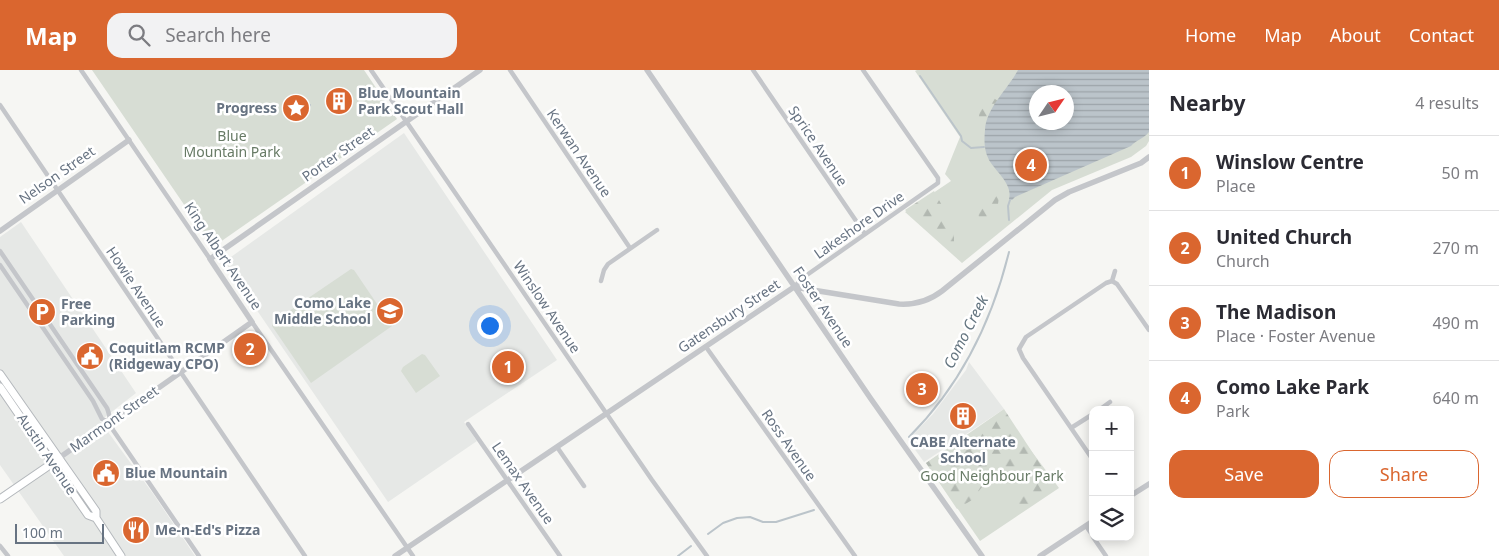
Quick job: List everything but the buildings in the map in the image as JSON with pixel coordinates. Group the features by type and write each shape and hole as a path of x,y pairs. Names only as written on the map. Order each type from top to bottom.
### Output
{"main road":[{"name":"Austin Avenue","path":"0,374 56,460"},
{"name":"Austin Avenue","path":"0,387 96,510 96,518 121,556"},
{"name":"Marmont Street","path":"0,499 56,460"}],"street":[{"name":"King Albert Avenue","path":"81,70 412,556"},
{"name":"Winslow Avenue","path":"371,70 652,480 707,556"},
{"name":"Porter Street","path":"210,259 480,70"},
{"name":"Kerwan Avenue","path":"510,70 630,248"},
{"name":"Foster Avenue","path":"646,70 794,287 982,556"},
{"name":"Sprice Avenue","path":"753,70 865,234"},
{"name":"Lakeshore Drive","path":"794,287 804,276 938,183 938,178 863,70"},
{"name":"Howie Avenue","path":"0,105 306,556"},
{"name":"Nelson Street","path":"0,231 129,140"},
{"name":"Gatensbury Street","path":"395,556 794,287 900,304 923,302 942,292 1058,198 1148,161"},
{"path":"602,281 604,270 608,264 657,230"},
{"path":"0,251 107,408 110,422 199,556"},
{"path":"0,265 93,401 102,419 110,422"},
{"path":"1112,281 1115,271"},
{"path":"1112,281 1117,284 1149,330"},
{"path":"1089,454 1023,358 1019,348 1026,338 1106,283 1112,281"},
{"name":"Marmont Street","path":"56,460 252,322"},
{"name":"Ross Avenue","path":"706,347 854,556"},
{"path":"1104,406 1110,402"},
{"path":"1071,428 1089,417"},
{"name":"Lemax Avenue","path":"468,424 560,556"},
{"path":"557,447 584,486"},
{"path":"1134,493 1149,484"},
{"path":"1040,556 1089,524"},
{"path":"1086,526 1089,531"},
{"path":"1096,541 1106,556"},
{"path":"0,546 8,556"}],"shaded area":[{"path":"1018,70 1149,70 1149,132 1131,146 1012,200 1009,199 1009,188 992,165 985,149 986,122 998,99"},
{"name":"Como Lake Middle School","path":"404,133 557,360 464,422 477,441 388,502 224,262"},
{"path":"21,222 136,393 100,421 154,495 195,556 64,556 0,465 0,237"},
{"path":"969,362 1004,409 924,462 908,440 933,414 966,370"}],"green space":[{"name":"Blue Mountain Park","path":"92,70 364,70 397,119 213,247"},
{"path":"1149,70 1149,141 1146,146 1131,157 1052,190 962,263 905,212 951,181 945,174 960,137 915,71"},
{"path":"992,97 998,101 986,123 982,125 978,122 980,109"},
{"path":"934,191 954,227 954,243 961,252 963,261 947,248 929,227 920,224 905,210"},
{"path":"996,195 999,197 996,218 984,223 980,221 979,208 981,204 987,198"},
{"path":"351,269 354,270 392,326 311,383 272,326 273,322"},
{"path":"422,354 425,355 440,376 416,393 401,371 403,367"},
{"name":"Good Neighbour Park","path":"1004,409 1055,487 1018,512 1015,511 1022,492 1011,474 999,462 990,464 977,475 982,487 972,500 957,509 926,463"},
{"name":"Good Neighbour Park","path":"1003,413 1059,488 980,541 926,463"}],"waterway":[{"path":"920,76 961,136 962,141 971,148 984,147"},
{"path":"302,109 310,105"},
{"name":"Como Creek","path":"1009,220 1008,206 1010,200"},
{"name":"Como Creek","path":"909,437 944,396 972,351 993,303 1009,252"},
{"name":"Como Creek","path":"708,534 723,523 737,518 750,517 763,522 776,522 814,510"},
{"name":"Como Creek","path":"678,556 691,546"}],"place":[{"name":"Blue Mountain Park Scout Hall","path":"339,101"},
{"name":"Progress","path":"296,108"},
{"name":"Como Lake Park","path":"1031,165"},
{"name":"Como Lake Middle School","path":"390,311"},
{"name":"Free Parking","path":"42,312"},
{"name":"United Church","path":"250,349"},
{"name":"Coquitlam RCMP (Ridgeway CPO)","path":"90,356"},
{"name":"Winslow Centre","path":"508,367"},
{"name":"The Madison","path":"922,389"},
{"name":"CABE Alternate School","path":"963,416"},
{"name":"Blue Mountain","path":"106,473"},
{"name":"Me-n-Ed's Pizza","path":"136,530"}]}
